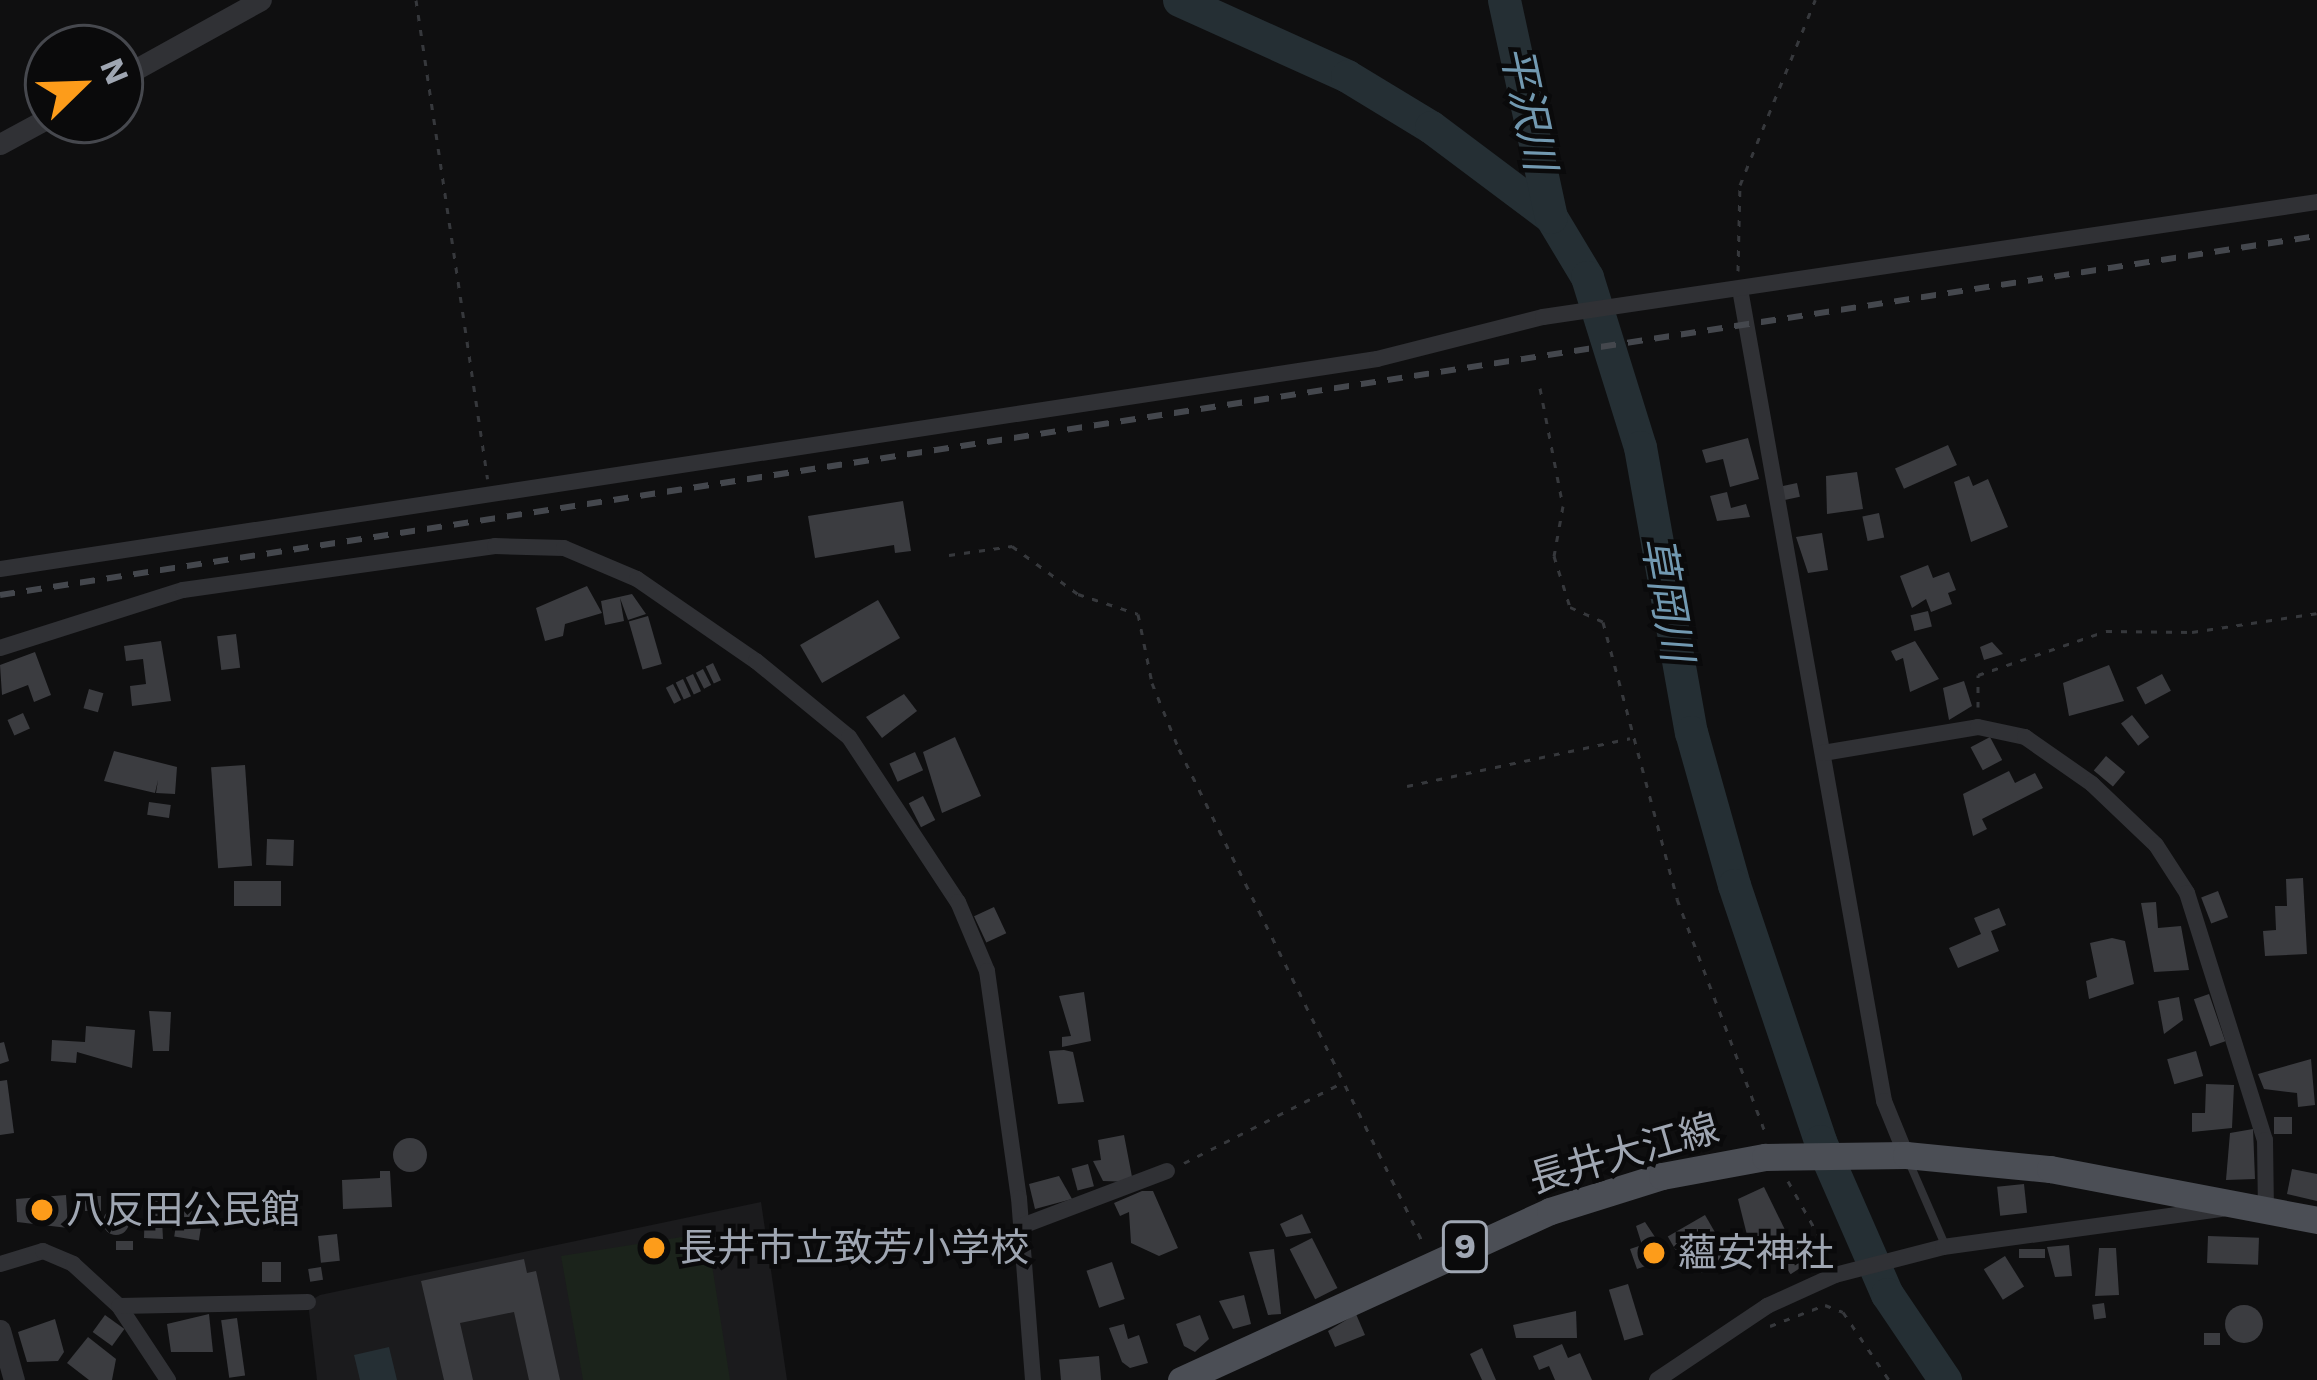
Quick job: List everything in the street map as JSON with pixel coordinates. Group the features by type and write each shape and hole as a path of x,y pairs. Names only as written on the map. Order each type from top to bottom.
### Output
{"main road":[{"name":"9","path":"1906,1155 2128,1185 2317,1220"},
{"name":"長井大江線","path":"1181,1380 1432,1261 1640,1183 1770,1157 1906,1155"}],"street":[{"path":"144,65 261,0"},
{"path":"0,569 491,498 1377,358 1543,317 2317,202"},
{"path":"1740,289 1884,1101 1906,1155"},
{"path":"0,648 183,590 495,546 563,548 638,579 849,737 958,902 987,971 1022,1226 1033,1380"},
{"path":"1657,1380 1767,1306 1837,1274 1945,1247 2253,1208 2265,1140 2187,893 2156,845 2057,755 2025,737 1978,727 1822,753"},
{"path":"1022,1226 1167,1172"},
{"path":"2118,1223 2128,1185"},
{"path":"0,1264 43,1251 73,1264 119,1306 168,1380"},
{"path":"119,1306 308,1302"},
{"path":"0,1330 14,1380"}],"lane":[{"path":"1906,1155 1945,1247"}],"path":[{"path":"416,0 491,498"},
{"path":"1740,289 1740,185 1815,0"},
{"path":"1540,388 1563,506 1554,556 1570,607 1604,622 1632,737 1720,1029 1770,1157 1837,1274"},
{"path":"949,555 1012,546 1078,594 1138,614 1152,683 1179,748 1432,1261"},
{"path":"1978,727 1978,675 2106,631 2192,632 2317,613"},
{"path":"1407,786 1632,737"},
{"path":"1167,1172 1343,1082"},
{"path":"1762,1329 1825,1305 1843,1312 1889,1380"}],"shaded area":[{"name":"長井市立致芳小学校","path":"761,1202 787,1380 317,1380 308,1302 320,1295"},
{"path":"707,1233 730,1380 583,1380 561,1256"},
{"path":"389,1347 397,1380 360,1380 354,1355"}],"building":[{"path":"1748,438 1759,479 1730,487 1723,459 1706,463 1702,450"},
{"path":"1948,445 1957,465 1904,489 1895,469"},
{"path":"1857,472 1863,509 1827,514 1826,476"},
{"path":"1969,476 1973,486 1988,479 2008,527 1971,542 1954,482"},
{"path":"1797,483 1800,497 1782,500 1779,487"},
{"path":"1727,492 1731,508 1746,504 1750,517 1717,521 1710,496"},
{"path":"903,501 911,551 895,553 894,545 815,558 808,516"},
{"path":"1879,513 1884,537 1868,541 1862,517"},
{"path":"1822,533 1828,570 1808,573 1796,537"},
{"path":"1928,565 1933,578 1949,572 1956,590 1948,593 1952,604 1931,612 1926,599 1912,608 1900,576"},
{"path":"587,586 602,613 565,624 563,636 545,641 536,608"},
{"path":"632,594 646,614 628,620 620,598 624,621 605,625 601,601"},
{"path":"878,600 900,638 822,683 800,645"},
{"path":"1928,611 1932,627 1914,631 1911,615"},
{"path":"648,616 662,664 643,670 629,622"},
{"path":"236,634 240,668 221,670 217,636"},
{"path":"161,641 171,701 132,706 130,686 146,684 143,659 126,661 124,646"},
{"path":"1915,641 1939,679 1910,692 1903,658 1896,661 1891,651"},
{"path":"1992,642 2003,654 1984,660 1980,647"},
{"path":"35,652 51,695 34,702 28,685 2,695 0,665"},
{"path":"713,663 721,680 714,684 706,666"},
{"path":"2109,665 2124,701 2069,716 2063,683"},
{"path":"703,669 711,685 704,689 696,673"},
{"path":"693,674 701,691 694,695 686,677"},
{"path":"2162,674 2171,691 2145,704 2136,688"},
{"path":"683,679 691,696 684,700 676,682"},
{"path":"1964,681 1972,706 1949,720 1943,688"},
{"path":"673,684 681,700 674,704 666,688"},
{"path":"89,689 103,693 98,712 83,708"},
{"path":"904,694 917,711 882,738 866,717"},
{"path":"23,713 30,729 14,735 7,720"},
{"path":"2132,715 2149,737 2138,746 2121,724"},
{"path":"955,737 981,796 942,813 923,752"},
{"path":"1990,737 2002,760 1983,770 1971,747"},
{"path":"114,751 177,767 175,794 156,793 158,780 155,793 104,781"},
{"path":"915,752 923,770 898,782 889,763"},
{"path":"2106,756 2125,772 2113,787 2094,771"},
{"path":"245,765 252,866 218,868 211,767"},
{"path":"2009,771 2015,783 2035,773 2043,788 1982,819 1987,829 1973,836 1963,794"},
{"path":"923,796 935,820 921,827 909,803"},
{"path":"149,802 171,805 169,818 147,815"},
{"path":"267,839 294,840 293,866 266,865"},
{"path":"2303,878 2307,954 2265,956 2263,931 2276,930 2275,906 2287,906 2286,879"},
{"path":"234,881 281,881 281,906 234,906"},
{"path":"2218,891 2228,917 2211,924 2201,897"},
{"path":"2156,902 2158,928 2181,926 2189,970 2154,972 2141,903"},
{"path":"994,907 1006,933 986,943 974,916"},
{"path":"1999,908 2006,925 1991,931 1999,951 1958,968 1949,948 1981,934 1974,918"},
{"path":"2112,938 2125,941 2134,984 2089,999 2086,981 2097,977 2090,943"},
{"path":"1084,992 1091,1041 1062,1047 1062,1037 1071,1036 1059,996"},
{"path":"2209,994 2225,1041 2210,1046 2194,999"},
{"path":"2179,997 2183,1020 2164,1034 2158,1001"},
{"path":"149,1011 171,1012 169,1051 153,1051"},
{"path":"86,1026 135,1030 132,1068 77,1052 76,1063 51,1061 52,1040 85,1042"},
{"path":"4,1042 9,1061 0,1064 0,1043"},
{"path":"1049,1051 1073,1052 1084,1102 1058,1104"},
{"path":"2196,1051 2203,1076 2174,1084 2167,1059"},
{"path":"2311,1059 2315,1105 2298,1107 2297,1093 2264,1089 2258,1074"},
{"path":"7,1080 14,1133 0,1135 0,1081"},
{"path":"2206,1084 2234,1085 2232,1128 2192,1132 2192,1113 2205,1113"},
{"path":"2274,1117 2292,1117 2292,1134 2274,1134"},
{"path":"2253,1129 2255,1179 2226,1180 2230,1133"},
{"path":"1124,1135 1133,1182 1103,1181 1093,1161 1101,1160 1098,1140"},
{"path":"410,1138 422,1143 427,1155 422,1167 410,1172 398,1167 393,1155 398,1143"},
{"path":"1088,1164 1094,1186 1078,1191 1072,1168"},
{"path":"2292,1169 2317,1174 2317,1201 2287,1194"},
{"path":"380,1171 390,1171 392,1207 343,1209 342,1180 380,1178"},
{"path":"1059,1176 1072,1199 1035,1209 1029,1184"},
{"path":"2024,1184 2027,1213 2000,1216 1997,1187"},
{"path":"1764,1187 1788,1236 1750,1247 1738,1199"},
{"path":"1153,1191 1178,1248 1159,1256 1131,1243 1129,1212 1120,1216 1114,1203"},
{"name":"八反田公民館","path":"66,1195 68,1228 17,1222 16,1199"},
{"path":"85,1196 101,1196 101,1211 85,1211"},
{"path":"145,1200 161,1201 163,1239 144,1238"},
{"path":"180,1200 205,1204 199,1240 174,1237"},
{"path":"116,1209 129,1222 116,1235 103,1222"},
{"path":"1302,1214 1311,1233 1286,1237 1280,1224"},
{"path":"1705,1215 1716,1234 1679,1256 1668,1236"},
{"path":"1645,1222 1669,1258 1637,1269 1630,1249 1642,1245 1636,1226"},
{"path":"337,1234 340,1261 321,1263 318,1236"},
{"path":"2208,1236 2259,1238 2258,1265 2207,1263"},
{"path":"1312,1238 1337,1288 1315,1299 1290,1249"},
{"path":"116,1241 133,1241 133,1250 116,1250"},
{"path":"1796,1243 1809,1262 1791,1274 1778,1255"},
{"path":"2069,1245 2072,1276 2055,1277 2047,1247"},
{"path":"2099,1248 2116,1248 2119,1295 2095,1296"},
{"path":"1274,1249 1281,1314 1268,1315 1249,1252"},
{"path":"2019,1249 2045,1249 2045,1258 2019,1258"},
{"path":"1720,1251 1725,1265 1701,1273 1701,1257"},
{"path":"2005,1256 2024,1287 2003,1300 1984,1269"},
{"path":"524,1259 527,1273 536,1271 560,1380 529,1380 514,1312 460,1323 473,1380 444,1380 421,1281"},
{"path":"262,1262 281,1262 281,1282 262,1282"},
{"path":"1112,1262 1125,1299 1099,1308 1086,1271"},
{"path":"321,1267 323,1280 310,1282 308,1269"},
{"path":"1628,1284 1643,1335 1624,1341 1609,1290"},
{"path":"1244,1295 1251,1324 1233,1329 1219,1301"},
{"path":"2104,1303 2106,1318 2094,1320 2092,1305"},
{"path":"2244,1305 2257,1311 2263,1324 2257,1337 2244,1343 2231,1337 2225,1324 2231,1311"},
{"path":"1576,1311 1577,1338 1516,1338 1513,1325"},
{"path":"209,1314 213,1352 171,1352 167,1324"},
{"path":"1356,1314 1365,1335 1335,1347 1328,1331"},
{"path":"105,1315 124,1329 112,1346 93,1332"},
{"path":"1200,1315 1209,1339 1195,1352 1184,1346 1176,1324"},
{"path":"237,1318 245,1375 229,1378 221,1320"},
{"path":"55,1319 64,1352 58,1361 27,1362 18,1332"},
{"path":"1124,1324 1128,1339 1139,1335 1148,1363 1130,1368 1122,1362 1109,1328"},
{"path":"2204,1333 2220,1333 2220,1345 2204,1345"},
{"path":"88,1337 116,1359 112,1380 89,1380 67,1363"},
{"path":"1562,1344 1568,1358 1580,1353 1592,1380 1555,1380 1549,1366 1539,1370 1533,1356"},
{"path":"1482,1348 1496,1380 1482,1380 1470,1354"},
{"path":"1099,1356 1101,1380 1061,1380 1059,1359"}],"waterway":[{"name":"草岡川","path":"1179,0 1347,76 1431,127 1551,217 1587,277 1640,447 1691,732 1734,885 1820,1141 1887,1294 1945,1380"},
{"name":"平沢川","path":"1504,0 1551,217"}],"railway":[{"path":"0,595 2317,236"}],"place":[{"name":"八反田公民館","path":"42,1210"},
{"name":"長井市立致芳小学校","path":"654,1248"},
{"name":"蘊安神社","path":"1654,1253"}]}
